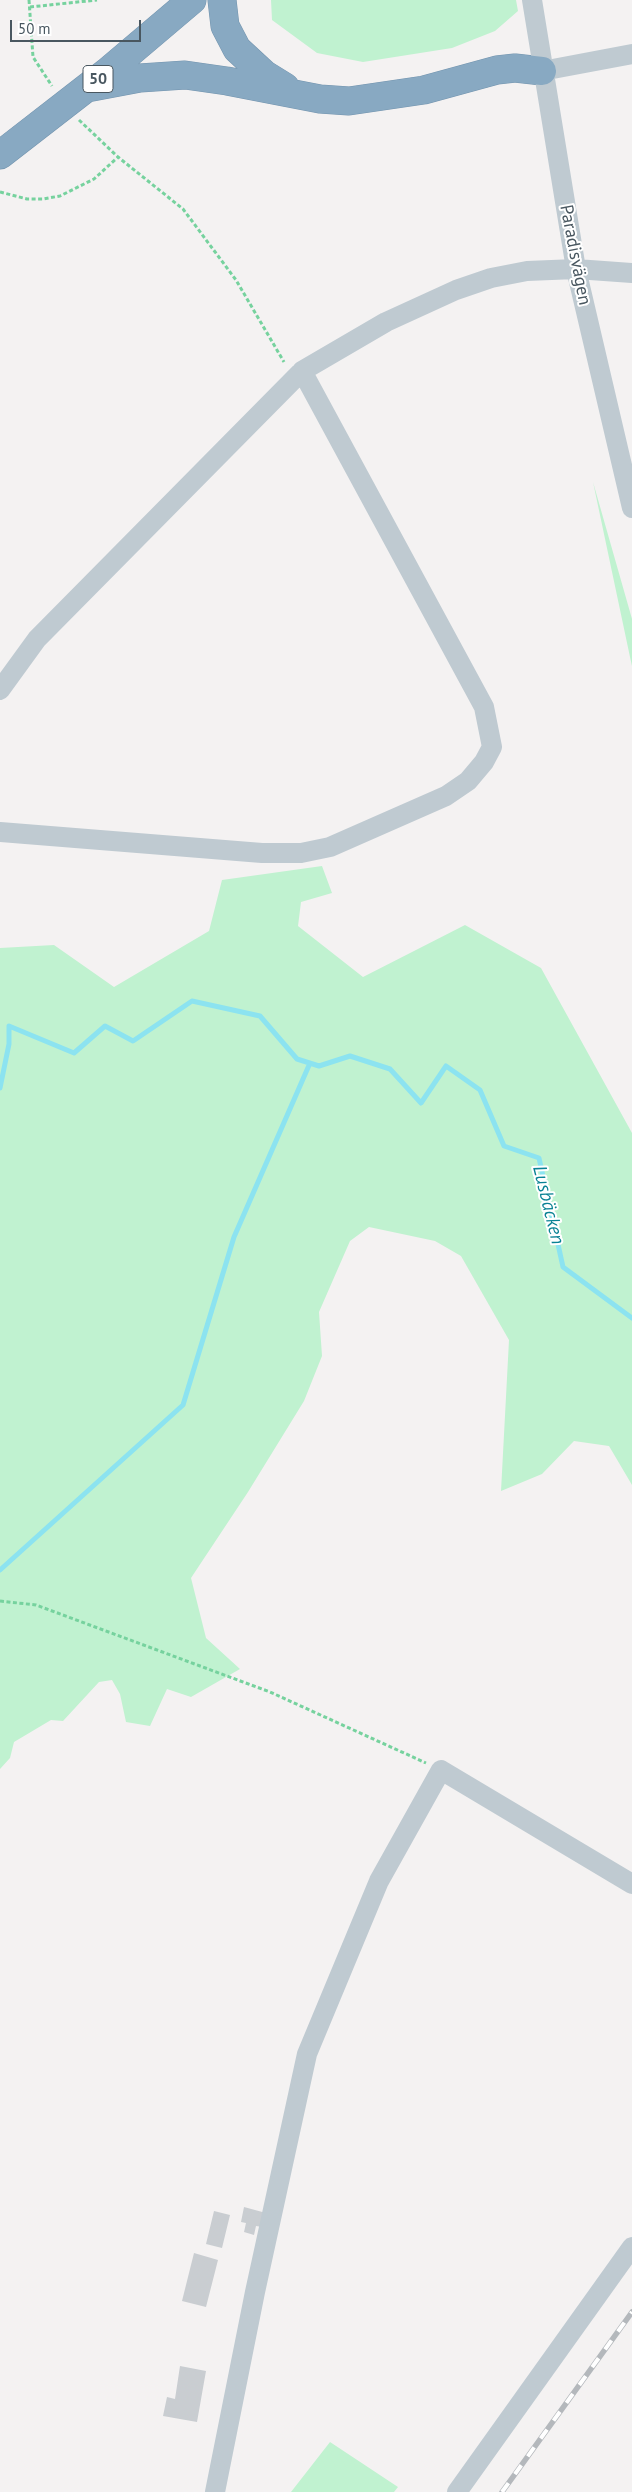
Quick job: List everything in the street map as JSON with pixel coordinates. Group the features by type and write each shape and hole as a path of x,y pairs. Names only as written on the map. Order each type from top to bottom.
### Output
{"highway":[{"name":"50","path":"0,132 98,61 172,0"},
{"name":"50","path":"0,155 87,88 192,0"},
{"path":"222,0 225,26 237,49 264,74 294,93"},
{"path":"87,88 140,78 185,75 320,99 349,101 424,90 497,70 515,68 542,71"}],"street":[{"name":"Paradisvägen","path":"532,0 542,71 576,269 632,508"},
{"path":"542,71 632,54"},
{"path":"0,690 37,638 298,374 386,322 456,290 491,278 527,271 576,269 632,273"},
{"path":"0,832 253,852 301,853 330,847 446,796 468,781 484,762 492,747 484,707 298,374"},
{"path":"215,2492 255,2292 308,2054 379,1881 441,1770 632,1884"},
{"path":"457,2492 632,2247"}],"path":[{"path":"29,0 33,56 52,86"},
{"path":"30,7 97,0"},
{"path":"75,116 118,157 183,209 236,280 298,374"},
{"path":"0,192 27,199 43,200 60,196 94,179 118,157"},
{"path":"0,1601 36,1605 270,1692 441,1770"}],"green space":[{"path":"271,0 516,0 518,11 495,31 452,48 363,62 317,53 272,20"},
{"path":"593,482 632,619 632,666 630,657"},
{"path":"322,866 332,893 301,902 298,926 363,977 465,925 541,968 632,1133 632,1485 609,1446 574,1441 542,1474 501,1491 509,1340 461,1256 435,1241 369,1227 350,1241 319,1312 322,1356 304,1401 248,1492 191,1578 206,1638 240,1669 191,1697 167,1689 150,1726 126,1722 120,1694 112,1680 99,1682 63,1721 51,1720 14,1742 10,1758 0,1769 0,948 54,945 114,987 209,931 222,880"},
{"path":"330,2442 398,2487 394,2492 291,2492"}],"building":[{"path":"244,2207 266,2213 262,2227 256,2226 254,2235 244,2232 246,2223 241,2222"},
{"path":"214,2211 230,2215 222,2248 206,2244"},
{"path":"194,2253 218,2260 206,2307 182,2301"},
{"path":"180,2366 206,2371 197,2422 163,2416 167,2397 175,2399"}],"waterway":[{"name":"Lusbäcken","path":"0,1088 9,1044 9,1026 74,1053 105,1026 133,1041 192,1001 260,1016 297,1059 319,1066 350,1056 390,1069 421,1103 446,1066 480,1090 504,1146 539,1158 563,1267 632,1318"},
{"path":"0,1570 183,1405 234,1237 310,1063"}],"railway":[{"path":"502,2492 632,2312"}]}
